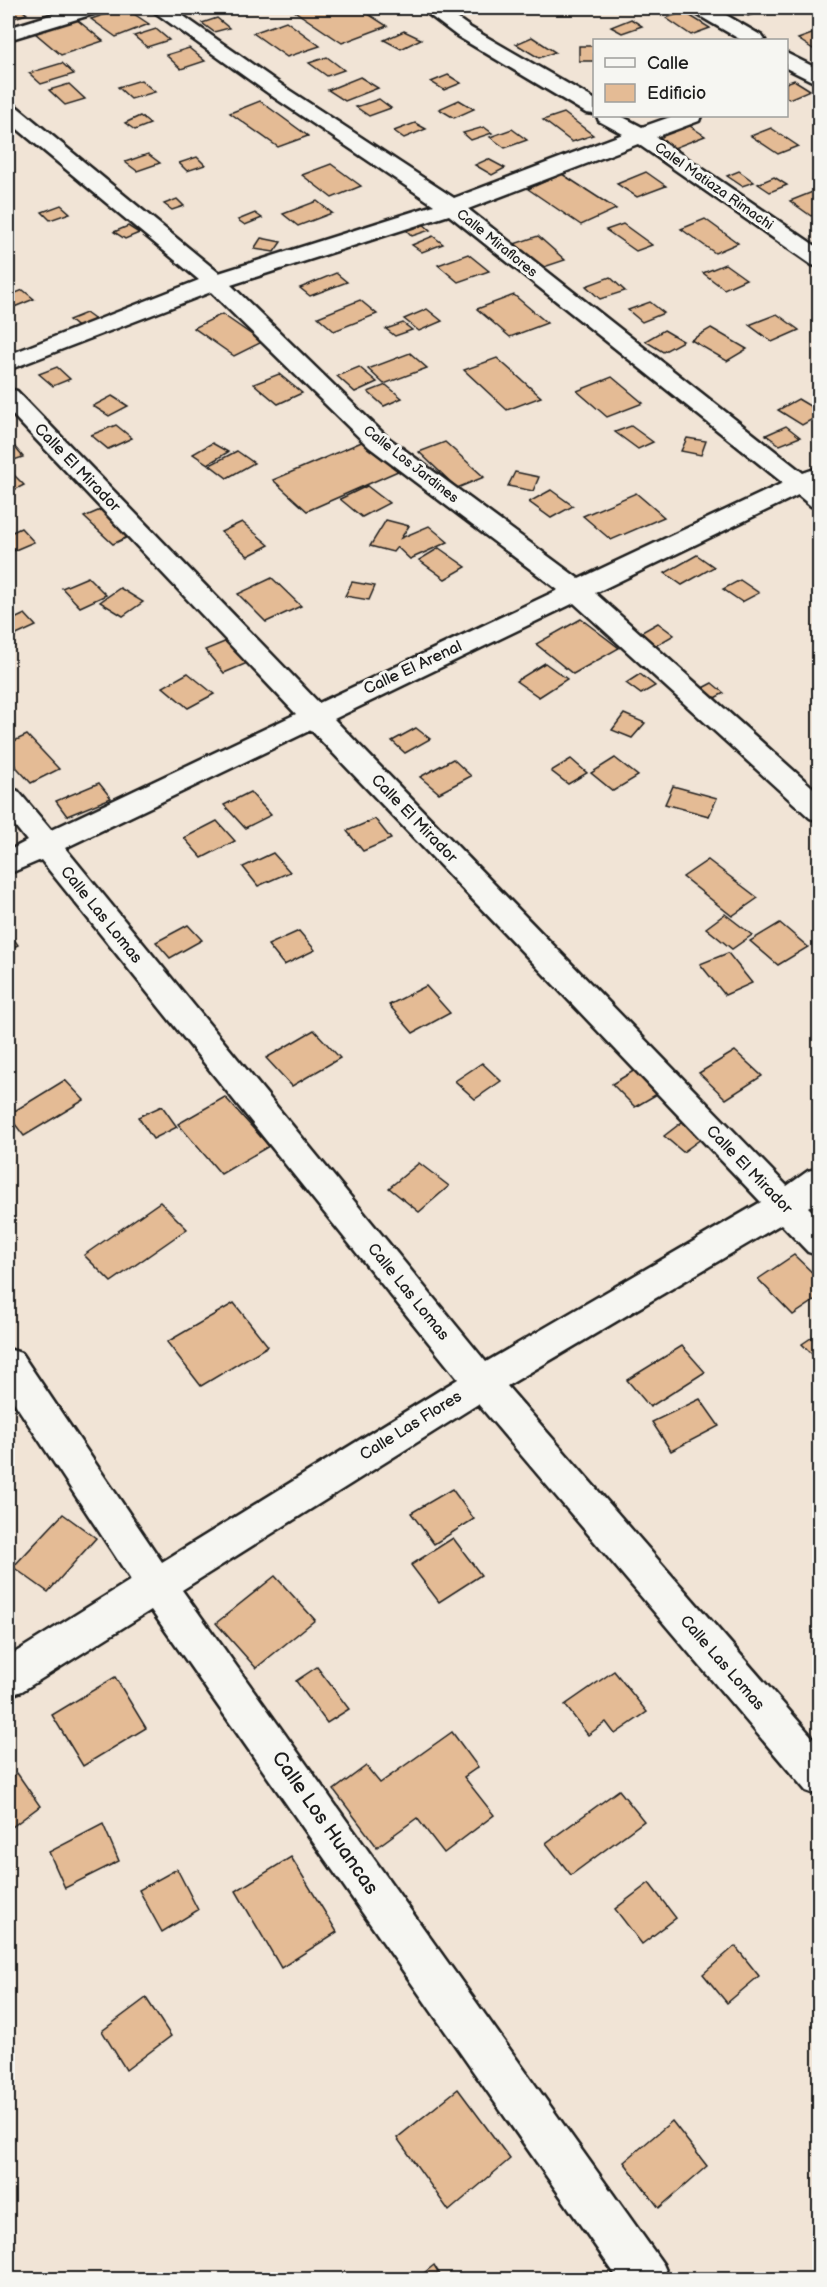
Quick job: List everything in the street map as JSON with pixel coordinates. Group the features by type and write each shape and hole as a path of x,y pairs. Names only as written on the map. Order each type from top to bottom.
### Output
{"street":[{"path":"8,34 93,8"},
{"name":"Calle Miraflores","path":"159,8 282,94 452,207 812,486"},
{"path":"430,8 464,32 593,107"},
{"path":"700,8 753,39"},
{"name":"Calle Los Jardines","path":"8,111 215,282 378,442 578,591 819,811"},
{"name":"Calel Matiaza Rimachi","path":"608,117 641,136 819,260"},
{"path":"8,363 215,282 452,207 688,117"},
{"name":"Calle El Mirador","path":"8,396 819,1242"},
{"name":"Calle El Arenal","path":"8,863 578,591 812,486"},
{"name":"Calle Las Lomas","path":"8,798 482,1383 819,1777"},
{"name":"Calle Las Flores","path":"8,1678 482,1383 783,1206 819,1181"},
{"name":"Calle Los Huancas","path":"8,1364 156,1585 647,2280"}],"building":[{"path":"8,8 19,8 27,14 8,20"},
{"path":"125,8 149,24 116,37 91,19"},
{"path":"172,8 206,8 182,16"},
{"path":"290,8 376,8 365,12 387,26 342,43"},
{"path":"736,8 768,8 770,9 748,16"},
{"path":"684,12 710,28 691,35 666,18"},
{"path":"217,18 229,28 214,32 202,23"},
{"path":"76,19 103,41 61,55 35,33"},
{"path":"631,19 642,26 622,33 611,27"},
{"path":"286,21 320,46 287,57 253,33"},
{"path":"156,29 169,40 147,47 134,36"},
{"path":"404,31 421,39 401,49 384,40"},
{"path":"820,31 820,47 813,49 798,39"},
{"path":"532,37 555,52 539,58 516,44"},
{"path":"579,46 593,46 593,61 579,61"},
{"path":"189,48 205,61 181,69 166,55"},
{"path":"327,57 344,70 327,76 309,63"},
{"path":"62,63 74,74 41,84 29,73"},
{"path":"448,75 461,83 444,90 431,82"},
{"path":"360,77 378,88 345,101 328,90"},
{"path":"141,80 155,92 131,99 118,87"},
{"path":"794,80 810,90 789,99 788,82"},
{"path":"69,84 85,99 65,105 49,90"},
{"path":"379,99 391,108 369,116 356,107"},
{"path":"459,100 474,109 454,118 439,109"},
{"path":"260,101 308,136 278,147 230,113"},
{"path":"564,113 593,135 572,142 543,120"},
{"path":"140,116 150,124 135,130 125,123"},
{"path":"415,123 426,129 404,138 394,131"},
{"path":"687,124 705,136 669,150 652,139"},
{"path":"484,127 492,133 471,140 463,133"},
{"path":"771,128 798,146 778,154 751,136"},
{"path":"512,129 527,140 505,148 490,137"},
{"path":"148,154 160,163 137,171 125,162"},
{"path":"197,157 205,165 187,171 179,163"},
{"path":"488,159 505,168 492,175 475,165"},
{"path":"331,164 361,186 332,198 302,175"},
{"path":"739,171 754,182 742,186 727,176"},
{"path":"646,172 666,186 637,197 617,184"},
{"path":"562,174 616,209 581,225 528,189"},
{"path":"774,177 787,185 770,192 758,184"},
{"path":"820,189 820,213 811,216 790,201"},
{"path":"177,199 184,206 172,210 164,204"},
{"path":"317,201 332,213 298,226 283,214"},
{"path":"61,205 70,213 50,220 42,212"},
{"path":"255,213 262,218 245,225 238,220"},
{"path":"705,219 738,243 715,253 681,229"},
{"path":"422,223 430,230 412,236 404,228"},
{"path":"623,224 652,245 636,251 606,230"},
{"path":"128,226 139,233 125,239 114,232"},
{"path":"433,236 443,244 422,252 412,245"},
{"path":"538,236 565,260 538,269 511,245"},
{"path":"261,238 281,242 274,252 254,249"},
{"path":"468,254 489,271 458,282 438,265"},
{"path":"725,264 746,279 724,289 703,273"},
{"path":"336,273 347,282 310,296 300,288"},
{"path":"610,277 625,291 600,299 586,286"},
{"path":"23,290 34,299 14,307 8,301 8,296"},
{"path":"514,295 547,323 510,337 477,309"},
{"path":"360,300 377,314 334,331 318,317"},
{"path":"650,302 664,313 642,322 628,310"},
{"path":"427,309 442,321 419,331 404,319"},
{"path":"86,313 97,321 80,329 69,320"},
{"path":"222,314 262,342 234,356 194,328"},
{"path":"777,314 799,330 772,342 749,325"},
{"path":"403,323 412,330 395,336 386,329"},
{"path":"711,328 747,349 727,361 691,340"},
{"path":"664,330 683,341 663,352 645,341"},
{"path":"410,353 427,368 384,384 368,369"},
{"path":"497,358 541,397 507,410 464,370"},
{"path":"57,367 70,379 53,386 39,374"},
{"path":"359,367 377,382 355,392 337,376"},
{"path":"279,374 302,393 278,404 254,384"},
{"path":"612,377 643,403 607,417 577,391"},
{"path":"386,385 402,398 384,406 368,392"},
{"path":"112,396 128,406 109,416 93,406"},
{"path":"798,399 820,412 820,415 802,425 778,410"},
{"path":"116,425 132,438 108,449 91,435"},
{"path":"631,426 653,442 638,449 615,432"},
{"path":"786,426 800,437 780,445 766,435"},
{"path":"687,438 706,441 701,455 681,451"},
{"path":"8,439 23,457 8,462"},
{"path":"364,441 398,471 307,511 273,480"},
{"path":"445,442 484,477 457,488 419,452"},
{"path":"212,443 228,452 208,464 193,454"},
{"path":"237,451 254,463 227,478 210,465"},
{"path":"8,469 24,485 8,493"},
{"path":"515,472 539,477 533,491 508,486"},
{"path":"367,486 389,503 362,517 340,499"},
{"path":"551,490 573,506 551,518 529,502"},
{"path":"636,493 664,517 611,540 583,516"},
{"path":"105,508 134,534 113,544 84,517"},
{"path":"386,520 409,526 401,538 429,526 448,542 410,559 397,547 393,552 370,546"},
{"path":"242,522 269,545 248,556 221,532"},
{"path":"21,528 34,542 8,553 8,534"},
{"path":"439,548 466,567 445,579 419,560"},
{"path":"697,555 714,567 682,585 665,573"},
{"path":"88,577 106,595 80,607 62,588"},
{"path":"272,578 301,606 266,622 238,594"},
{"path":"740,580 759,593 742,602 723,589"},
{"path":"352,582 375,586 369,600 345,596"},
{"path":"120,588 143,602 123,616 100,602"},
{"path":"25,614 36,626 12,637 8,632 8,622"},
{"path":"581,619 619,648 573,674 536,644"},
{"path":"658,623 674,635 650,649 633,637"},
{"path":"232,639 252,661 224,673 205,650"},
{"path":"545,663 567,679 539,697 516,681"},
{"path":"188,673 214,694 188,708 163,687"},
{"path":"640,674 655,686 641,694 626,683"},
{"path":"712,683 724,693 705,703 693,693"},
{"path":"624,714 645,723 632,738 612,730"},
{"path":"416,728 430,739 405,753 392,741"},
{"path":"27,735 59,769 31,783 8,758 8,744"},
{"path":"615,758 638,776 613,791 591,773"},
{"path":"453,759 471,776 439,793 420,777"},
{"path":"571,759 587,773 568,784 551,771"},
{"path":"99,783 111,798 67,816 56,801"},
{"path":"673,786 717,798 709,816 665,804"},
{"path":"250,792 271,815 245,828 224,805"},
{"path":"375,819 391,839 363,851 347,831"},
{"path":"217,821 235,841 202,858 184,838"},
{"path":"273,853 290,872 258,886 243,867"},
{"path":"708,860 758,898 732,916 683,877"},
{"path":"725,914 752,935 732,949 706,928"},
{"path":"780,923 808,947 778,965 750,941"},
{"path":"188,925 202,940 170,958 156,942"},
{"path":"8,931 18,945 8,950"},
{"path":"299,931 315,950 284,965 268,945"},
{"path":"728,953 752,983 725,995 700,964"},
{"path":"426,986 450,1013 413,1033 389,1005"},
{"path":"314,1030 340,1058 292,1086 266,1058"},
{"path":"735,1051 762,1076 726,1099 699,1073"},
{"path":"482,1063 501,1081 475,1099 455,1081"},
{"path":"640,1067 664,1090 635,1107 612,1084"},
{"path":"65,1080 84,1100 24,1136 8,1115"},
{"path":"225,1097 269,1146 221,1174 178,1124"},
{"path":"162,1106 177,1127 153,1139 138,1117"},
{"path":"686,1119 705,1136 683,1152 664,1136"},
{"path":"419,1163 449,1186 419,1212 389,1188"},
{"path":"160,1202 187,1229 111,1282 84,1255"},
{"path":"794,1255 820,1280 820,1297 793,1315 758,1279"},
{"path":"234,1303 268,1346 201,1386 167,1342"},
{"path":"820,1332 820,1362 802,1344"},
{"path":"682,1346 705,1372 650,1407 627,1380"},
{"path":"700,1399 719,1426 671,1451 652,1422"},
{"path":"452,1489 474,1519 434,1544 411,1513"},
{"path":"63,1514 96,1538 48,1592 13,1567"},
{"path":"453,1538 481,1575 439,1602 411,1565"},
{"path":"275,1576 315,1620 256,1668 216,1623"},
{"path":"317,1667 349,1709 327,1723 296,1681"},
{"path":"614,1671 647,1712 615,1734 606,1722 588,1735 565,1705"},
{"path":"115,1677 146,1728 83,1766 52,1715"},
{"path":"452,1732 478,1767 464,1777 494,1815 444,1853 417,1818 377,1847 334,1790 366,1766 380,1783"},
{"path":"17,1773 40,1806 8,1830 8,1780"},
{"path":"619,1790 644,1821 571,1875 546,1843"},
{"path":"103,1824 119,1861 65,1888 49,1852"},
{"path":"291,1857 337,1932 281,1968 236,1891"},
{"path":"177,1869 198,1910 162,1932 139,1890"},
{"path":"649,1883 676,1918 642,1944 615,1909"},
{"path":"735,1946 759,1976 727,2003 703,1974"},
{"path":"146,1998 171,2036 126,2070 102,2031"},
{"path":"458,2089 510,2159 449,2211 397,2138"},
{"path":"672,2121 707,2166 659,2208 624,2162"},
{"path":"434,2265 443,2280 415,2280"}]}
